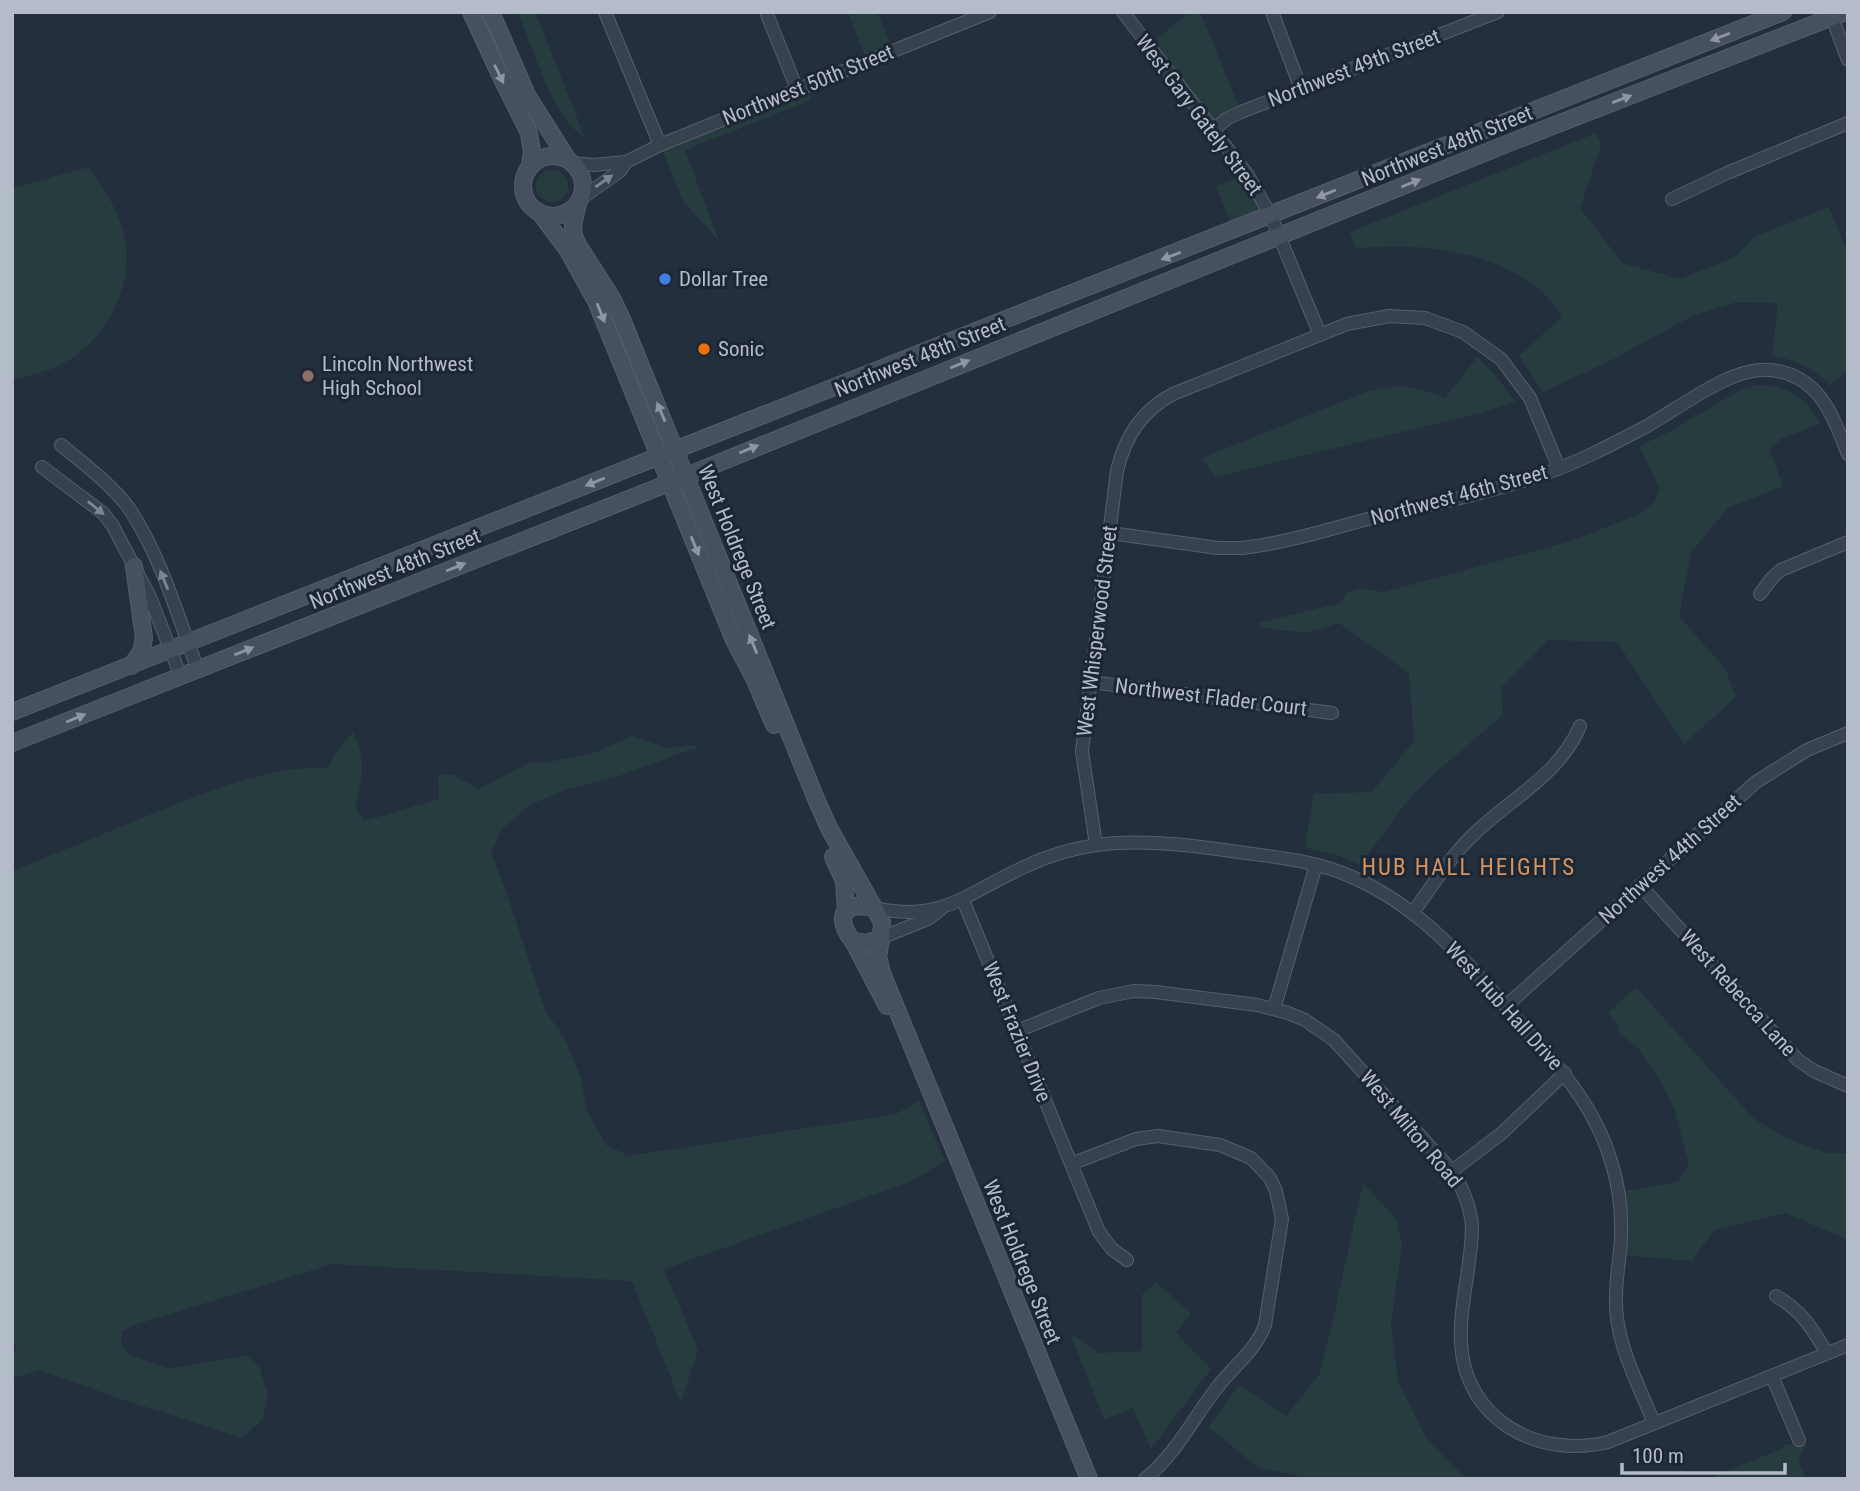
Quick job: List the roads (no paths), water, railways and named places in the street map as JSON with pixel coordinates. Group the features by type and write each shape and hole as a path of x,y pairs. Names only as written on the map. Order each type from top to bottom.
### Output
{"main road":[{"path":"471,12 526,123 531,142 530,167"},
{"path":"491,12 527,95 582,179 579,201 565,214 556,216 540,213 528,203 524,194 525,175 536,161 552,156 570,161"},
{"name":"Northwest 48th Street","path":"12,712 1783,12"},
{"name":"Northwest 48th Street","path":"12,743 669,483 1496,148 1836,14"},
{"name":"West Holdrege Street","path":"579,201 573,225 578,245 612,298 622,319 816,799 829,828 874,907"},
{"name":"West Holdrege Street","path":"540,213 567,249 589,286 734,640 754,678 810,811 841,873 846,910"},
{"path":"131,666 141,652 144,638 134,566"},
{"path":"859,905 874,907 882,922 882,938 872,943 853,941 843,922 846,910 859,905"},
{"name":"West Holdrege Street","path":"882,938 879,963 1089,1479"},
{"name":"West Holdrege Street","path":"853,941 917,1061"}],"street":[{"path":"605,12 660,145"},
{"path":"766,12 797,89"},
{"name":"Northwest 50th Street","path":"570,161 594,165 626,162 660,145 960,18 990,12"},
{"name":"West Gary Gately Street","path":"1123,12 1247,174 1271,216 1320,335"},
{"path":"1272,12 1301,89"},
{"name":"Northwest 49th Street","path":"1213,130 1228,118 1498,12"},
{"path":"1836,14 1848,60"},
{"path":"1672,199 1848,123"},
{"name":"Northwest 50th Street","path":"579,201 620,171 626,162"},
{"path":"1320,335 1347,324 1389,316 1425,318 1463,332 1493,352 1520,381 1530,398 1559,468"},
{"name":"West Whisperwood Street","path":"1096,845 1082,751 1124,446 1139,421 1173,394 1320,335"},
{"name":"Northwest 46th Street","path":"1110,533 1218,548 1251,547 1511,485 1559,468 1640,429 1737,374 1757,370 1788,374 1809,385 1823,399 1848,454"},
{"path":"61,445 111,488 139,525 155,557 198,670"},
{"path":"42,467 103,513 124,544 150,597 181,677"},
{"path":"1760,594 1781,570 1848,542"},
{"name":"Northwest Flader Court","path":"1091,681 1332,713"},
{"path":"1413,912 1469,838 1559,762 1580,726"},
{"name":"Northwest 44th Street","path":"1506,1006 1764,776 1807,750 1848,733"},
{"name":"West Hub Hall Drive","path":"941,908 963,900 1034,862 1096,845 1147,842 1284,858 1316,865 1368,884 1413,912 1442,937 1506,1006 1564,1073 1594,1118 1613,1167 1621,1225 1615,1297 1618,1324 1625,1351 1654,1423"},
{"path":"1274,1009 1316,865"},
{"name":"West Rebecca Lane","path":"1640,885 1798,1060 1814,1072 1848,1086"},
{"name":"West Frazier Drive","path":"963,900 1099,1232 1112,1249 1127,1260"},
{"path":"874,907 911,914 941,908"},
{"path":"882,938 928,919 941,908"},
{"name":"West Milton Road","path":"1017,1031 1099,998 1134,991 1274,1009 1305,1020 1335,1040 1452,1171 1467,1199 1472,1226 1461,1329 1467,1372 1476,1393 1489,1410 1506,1426 1524,1437 1558,1447 1582,1447 1608,1442 1848,1345"},
{"path":"1452,1171 1502,1133 1564,1073"},
{"path":"1071,1164 1146,1137 1220,1144 1237,1150 1261,1168 1270,1178 1280,1205 1281,1232 1261,1337 1216,1389 1161,1474 1145,1479"},
{"path":"1776,1296 1794,1307 1806,1320 1827,1353"},
{"path":"1772,1376 1798,1440"}],"place":[{"name":"Dollar Tree","path":"665,279"},
{"name":"Sonic","path":"704,349"},
{"name":"Lincoln Northwest High School","path":"308,376"}],"district":[{"name":"HUB HALL HEIGHTS","path":"1469,867"}]}
